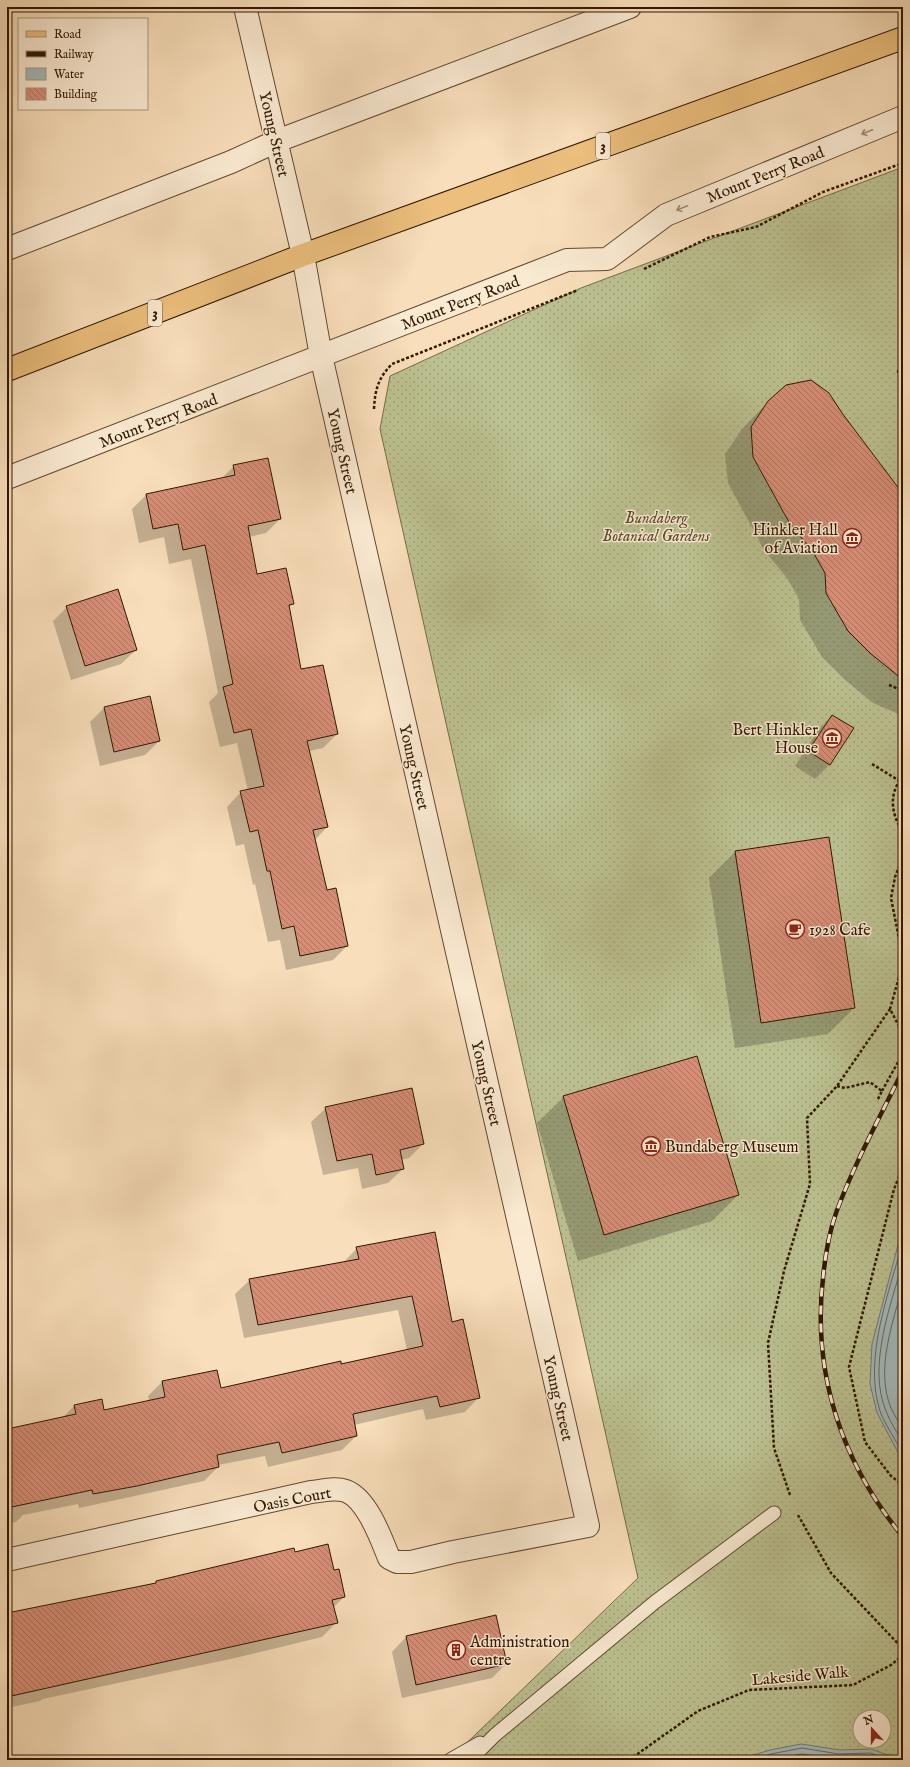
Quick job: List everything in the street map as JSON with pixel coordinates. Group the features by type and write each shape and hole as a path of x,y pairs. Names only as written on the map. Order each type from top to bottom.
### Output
{"main road":[{"name":"3","path":"7,370 302,255 903,38"}],"street":[{"name":"Young Street","path":"246,7 302,255 322,356 588,1526"},
{"path":"7,249 231,162 277,142 630,7"},
{"name":"Mount Perry Road","path":"7,478 567,260 607,259 666,215 903,117"},
{"name":"Oasis Court","path":"7,1560 312,1492 334,1490 346,1491 359,1500 380,1536 389,1558 397,1562 411,1562 588,1526"}],"lane":[{"path":"470,1760 495,1735 655,1602 774,1513"},
{"path":"450,1760 495,1735"}],"path":[{"path":"897,371 903,373"},
{"path":"889,685 903,691"},
{"path":"872,764 903,783"},
{"path":"903,776 893,794 892,807 896,820 903,832"},
{"path":"903,856 895,877 891,898 903,959"},
{"path":"791,1497 774,1448 768,1343 784,1271 810,1184 807,1118 837,1086 890,1009 903,964"},
{"path":"890,1009 903,1034"},
{"path":"877,1102 903,1053"},
{"path":"837,1086 845,1088 870,1082 882,1091"},
{"path":"903,1167 894,1189 848,1366 865,1442 891,1476 903,1485"},
{"path":"796,1511 831,1574 903,1649"},
{"name":"Lakeside Walk","path":"630,1760 698,1711 749,1690 852,1685 891,1665 903,1655"}],"green space":[{"name":"Bundaberg Botanical Gardens","path":"903,167 903,1760 449,1760 638,1578 380,429 390,376 581,288"}],"water":[{"path":"903,1226 903,1462 877,1413 870,1384 872,1344"},
{"path":"801,1744 840,1750 871,1749 902,1760 737,1760 770,1750"}],"building":[{"name":"Hinkler Hall of Aviation","path":"811,380 829,393 842,413 903,494 903,680 870,653 848,631 826,593 825,573 813,552 790,524 753,457 751,427 768,401 786,385"},
{"path":"268,458 281,519 248,526 257,574 286,568 294,604 289,605 301,669 323,665 338,734 307,741 328,827 313,830 327,890 336,888 348,946 300,956 294,926 282,929 270,871 267,871 258,830 250,832 240,791 264,786 251,729 234,733 223,687 233,684 205,545 183,550 178,524 153,529 146,494 235,475 233,465"},
{"path":"118,589 137,650 85,666 66,606"},
{"path":"150,696 160,741 114,752 104,707"},
{"name":"Bert Hinkler House","path":"832,715 854,728 830,765 808,751"},
{"name":"1928 Cafe","path":"829,837 855,1008 761,1023 735,851"},
{"name":"Bundaberg Museum","path":"697,1056 739,1195 604,1235 563,1096"},
{"path":"412,1088 424,1144 400,1150 404,1169 376,1175 372,1154 337,1161 325,1107"},
{"path":"435,1232 452,1322 463,1319 480,1398 440,1407 437,1396 353,1414 357,1436 282,1453 279,1442 217,1455 219,1467 137,1486 93,1494 92,1490 7,1508 7,1429 76,1414 74,1405 102,1399 104,1410 165,1397 162,1381 217,1370 221,1388 341,1361 341,1364 423,1346 412,1296 258,1325 249,1279 359,1259 356,1247"},
{"path":"328,1544 334,1570 339,1569 345,1597 332,1600 338,1623 7,1697 7,1613 156,1583 156,1581 294,1548 295,1552"},
{"name":"Administration centre","path":"496,1615 507,1664 416,1685 406,1636"}],"railway":[{"path":"903,1070 859,1159 836,1213 826,1253 821,1314 822,1349 827,1383 836,1416 848,1448 863,1479 882,1509 903,1537"}],"place":[{"name":"Hinkler Hall of Aviation","path":"852,538"},
{"name":"Bert Hinkler House","path":"832,738"},
{"name":"1928 Cafe","path":"795,929"},
{"name":"Bundaberg Museum","path":"651,1146"},
{"name":"Administration centre","path":"456,1650"}]}
